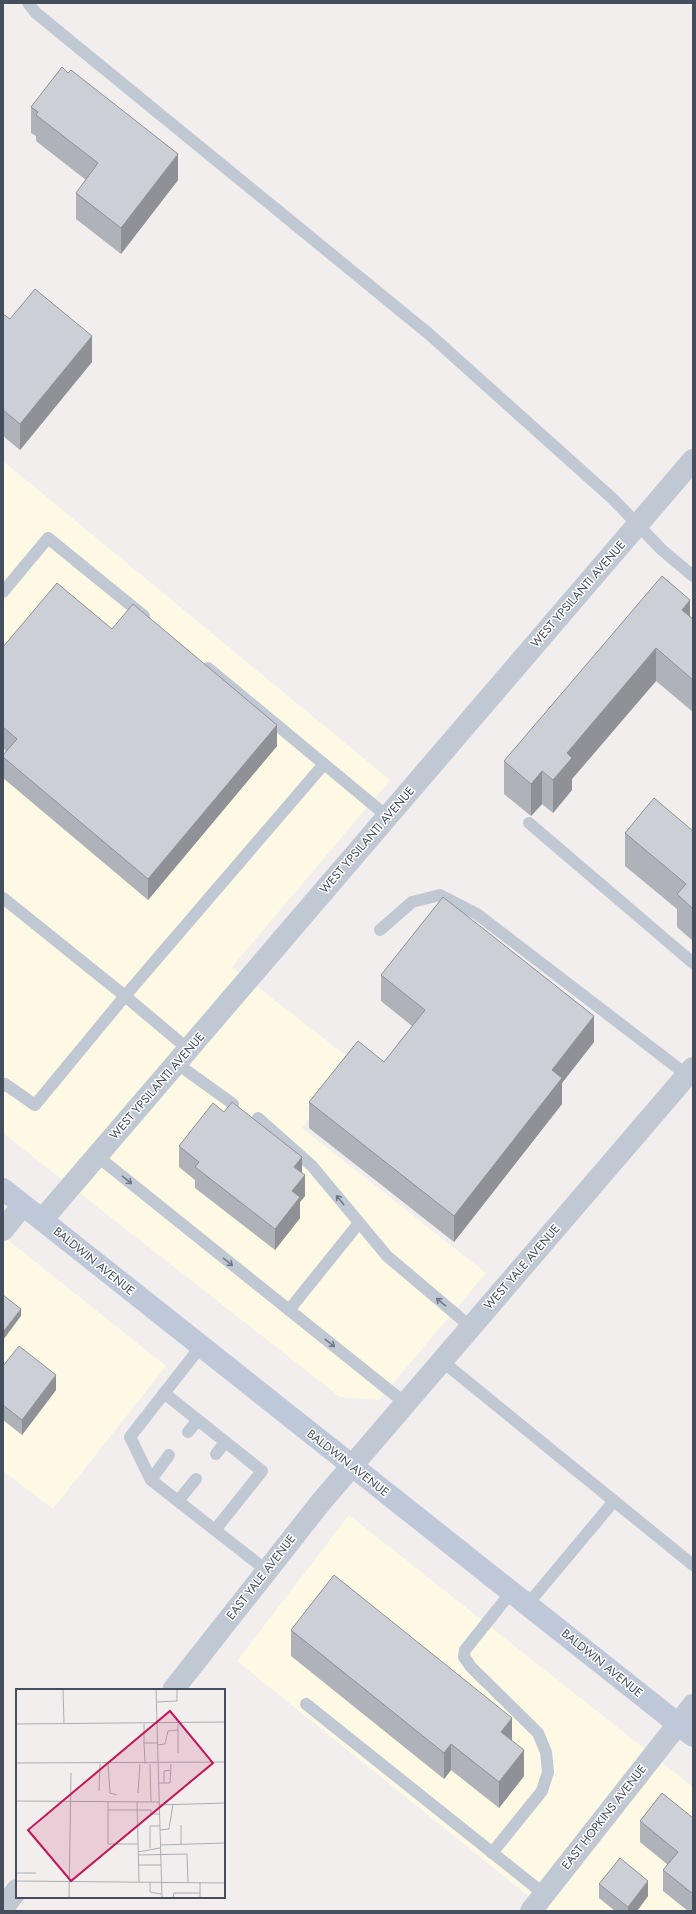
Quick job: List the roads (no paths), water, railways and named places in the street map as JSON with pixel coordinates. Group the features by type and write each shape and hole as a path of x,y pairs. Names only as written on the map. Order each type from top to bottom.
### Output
{"main road":[{"name":"BALDWIN AVENUE","path":"3,1189 685,1730"}],"street":[{"name":"WEST YPSILANTI AVENUE","path":"42,1220 693,460"},
{"name":"WEST YALE AVENUE","path":"351,1466 690,1071"},
{"path":"3,1230 23,1205"},
{"name":"EAST YALE AVENUE","path":"174,1689 266,1570 351,1466"},
{"name":"EAST HOPKINS AVENUE","path":"531,1911 685,1730 693,1705"},
{"path":"3,1908 16,1891"}],"lane":[{"path":"28,3 36,13 429,334 613,499 662,550 693,576"},
{"path":"3,592 48,538 152,622"},
{"path":"201,662 388,817"},
{"path":"3,1086 5,1084 35,1105 125,996 324,764"},
{"path":"529,823 693,963"},
{"path":"380,930 412,902 440,895 477,914 690,1071"},
{"path":"3,898 125,996 182,1056 233,1104"},
{"path":"258,1118 312,1166 386,1256 471,1327"},
{"path":"97,1156 406,1403"},
{"path":"289,1310 359,1222"},
{"path":"201,1346 130,1437 151,1480 266,1570"},
{"path":"442,1361 693,1565"},
{"path":"164,1393 262,1471 216,1530"},
{"path":"188,1432 198,1420"},
{"path":"216,1454 225,1442"},
{"path":"151,1480 169,1455"},
{"path":"178,1501 196,1479"},
{"path":"492,1853 542,1791 548,1772 546,1752 538,1733 471,1667 464,1657 465,1650 520,1598 614,1500"},
{"path":"306,1704 544,1894"}]}
